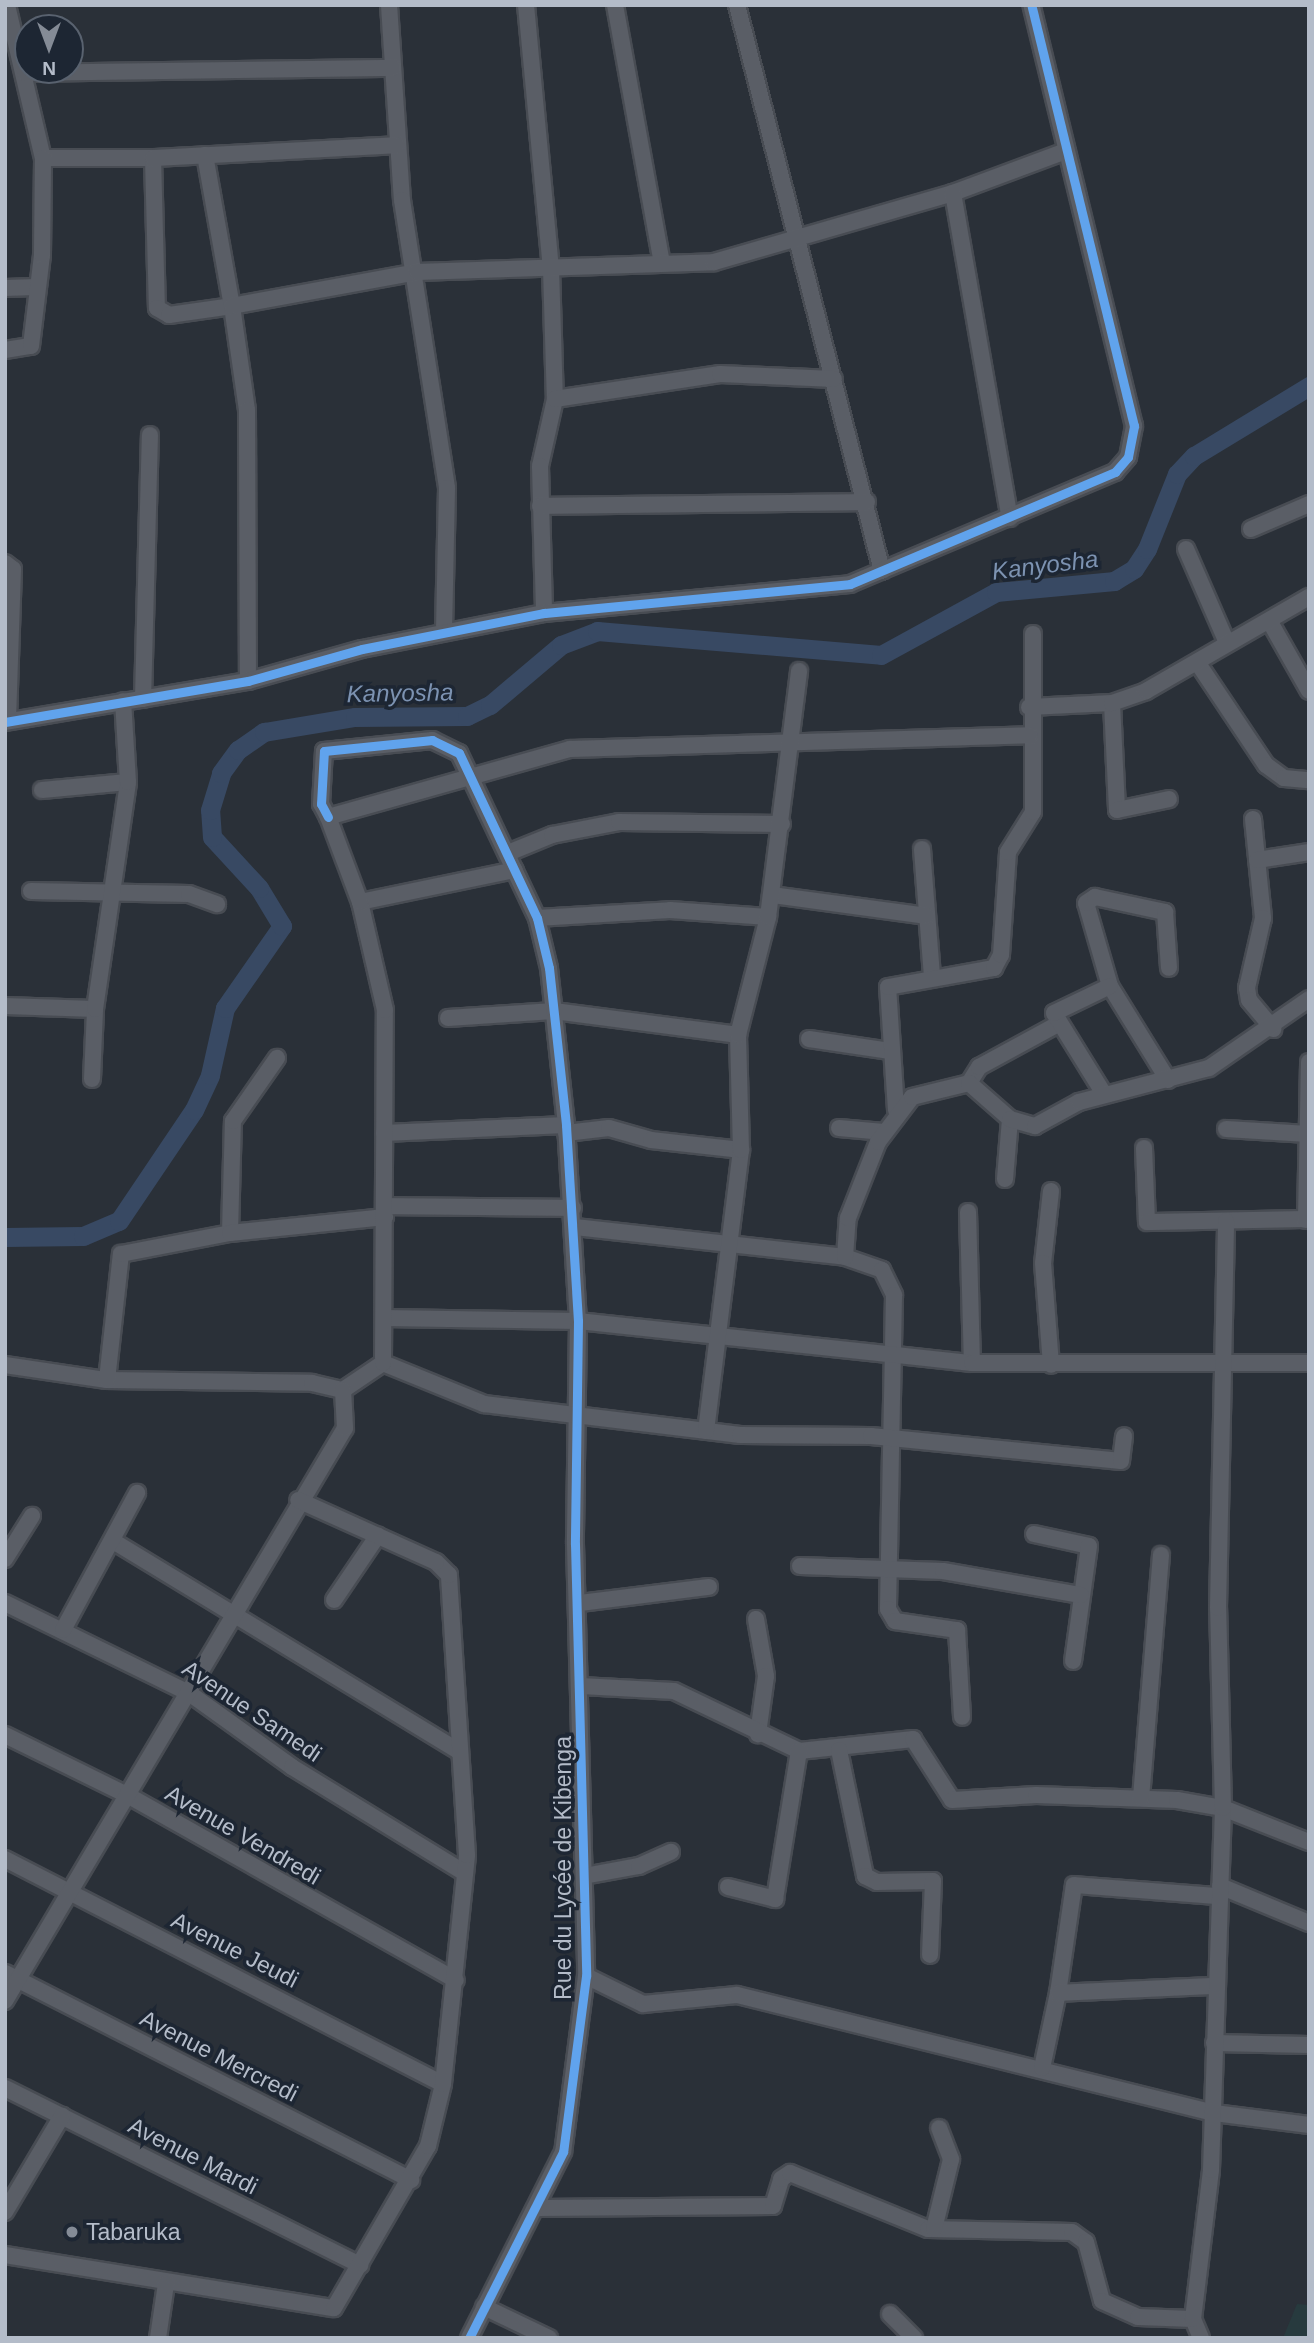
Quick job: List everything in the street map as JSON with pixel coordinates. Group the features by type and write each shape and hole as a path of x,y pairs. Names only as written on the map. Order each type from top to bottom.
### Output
{"street":[{"path":"11,48 7,6 21,5"},
{"path":"389,5 397,145 447,488 444,632"},
{"path":"526,5 551,268 555,399 544,439 540,506 544,613"},
{"path":"615,5 663,263"},
{"path":"737,5 867,502 882,571"},
{"path":"5,563 13,569 7,722 248,681 444,632 544,613 661,598 817,591 882,571 1115,472 1134,442 1031,5"},
{"path":"84,73 393,68"},
{"path":"5,350 31,345 36,287 43,158 27,84"},
{"path":"43,158 153,158 397,145"},
{"path":"153,158 157,308 169,315 417,272 715,262 799,240 953,193 1066,151"},
{"path":"205,155 232,306 247,410 248,681"},
{"path":"953,193 1010,518"},
{"path":"5,288 36,287"},
{"path":"555,399 720,374 834,379"},
{"path":"143,699 150,435"},
{"path":"540,506 867,502"},
{"path":"1251,529 1309,504"},
{"path":"1185,549 1227,643"},
{"path":"1029,706 1112,703 1197,662 1309,597"},
{"path":"1270,622 1309,691"},
{"path":"896,1110 890,1051 888,987 994,968 1001,955 1008,852 1033,811 1029,706 1033,634"},
{"path":"1197,662 1266,765 1284,778 1309,780"},
{"path":"706,1431 741,1150 738,1035 772,895 793,743 799,671"},
{"path":"92,1079 95,1009 117,894 128,782 122,701"},
{"path":"1112,703 1117,810 1169,799"},
{"path":"383,1363 385,1010 360,902 328,817 472,774 570,749 1030,735"},
{"name":"Rue du Lycée de Kibenga","path":"328,817 321,804 324,751 432,740 453,748 472,774 537,918 554,1011 566,1129 575,1227 578,1321 586,1976 569,2127 538,2207 469,2338"},
{"path":"42,790 128,782"},
{"path":"1253,819 1262,935 1247,988 1249,1000 1273,1029"},
{"path":"508,853 552,835 619,822 782,824"},
{"path":"922,849 932,977"},
{"path":"1257,860 1309,852"},
{"path":"360,902 515,870"},
{"path":"31,891 189,894 217,904"},
{"path":"772,895 927,916"},
{"path":"1168,1080 1110,986 1090,936 1084,907 1089,898 1165,912 1169,968"},
{"path":"537,918 670,909 768,917"},
{"path":"1104,1094 1058,1024 1055,1009 1110,986"},
{"path":"845,1258 848,1217 884,1132 896,1110 930,1088 969,1083 1010,1119 1035,1126 1104,1094 1209,1068 1273,1029 1309,999"},
{"path":"5,1006 95,1009"},
{"path":"448,1018 554,1011 738,1035"},
{"path":"969,1083 979,1067 1058,1024"},
{"path":"809,1039 890,1051"},
{"path":"230,1233 233,1121 277,1058"},
{"path":"1144,1148 1147,1222 1308,1220 1309,1062"},
{"path":"1005,1179 1010,1119"},
{"path":"384,1133 609,1128 650,1140 741,1150"},
{"path":"839,1128 884,1132"},
{"path":"1226,1129 1308,1134"},
{"path":"1051,1191 1043,1263 1051,1365"},
{"path":"107,1380 121,1254 230,1233 385,1211 573,1208"},
{"path":"968,1212 972,1363"},
{"path":"1201,2338 1193,2319 1214,2113 1215,1986 1223,1808 1226,1221"},
{"path":"575,1227 845,1258 869,1263 890,1282 895,1358 896,1441 892,1620 949,1625 959,1636 962,1717"},
{"path":"384,1318 578,1321 895,1358 972,1363 1309,1363"},
{"path":"5,1365 107,1380 312,1383 343,1390 383,1363"},
{"path":"383,1363 484,1404 706,1431 896,1441 1121,1461 1124,1436"},
{"path":"5,2001 12,1976 71,1892 235,1619 298,1500 345,1428 343,1390"},
{"path":"63,1630 137,1493"},
{"path":"5,2255 328,2309 340,2302 411,2180 430,2139 443,2084 456,1980 465,1873 449,1575 436,1562 298,1500"},
{"path":"5,1559 32,1516"},
{"path":"1034,1534 1089,1546 1073,1661"},
{"path":"334,1600 378,1535"},
{"path":"113,1541 235,1619 460,1752"},
{"path":"1141,1798 1161,1555"},
{"path":"800,1566 893,1569 1081,1595"},
{"path":"580,1603 709,1587"},
{"name":"Avenue Samedi","path":"5,1603 189,1693 292,1767 465,1873"},
{"path":"756,1619 766,1676 758,1734"},
{"path":"581,1686 674,1691 758,1734 799,1751 839,1751 913,1739 952,1800 1141,1798 1223,1808 1309,1842"},
{"name":"Avenue Vendredi","path":"5,1735 129,1796 456,1980"},
{"path":"728,1887 775,1899 799,1751"},
{"path":"839,1751 865,1876 877,1882 933,1881 930,1955"},
{"path":"584,1876 639,1866 671,1852"},
{"name":"Avenue Jeudi","path":"5,1859 443,2084"},
{"path":"1042,2068 1058,1993 1074,1885 1219,1891 1309,1923"},
{"name":"Avenue Mercredi","path":"12,1976 411,2180"},
{"path":"586,1976 642,2004 737,1995 872,2034 1042,2068 1214,2113 1309,2125"},
{"path":"1058,1993 1215,1986"},
{"path":"1214,2043 1309,2045"},
{"name":"Avenue Mardi","path":"5,2088 360,2265"},
{"path":"5,2212 62,2116"},
{"path":"934,2229 951,2159 939,2128"},
{"path":"538,2207 772,2206 781,2179 790,2173 934,2229 1072,2232 1086,2242 1102,2301 1138,2317 1193,2319"},
{"path":"158,2338 166,2284"},
{"path":"484,2307 549,2338"},
{"path":"890,2314 914,2338"}],"green space":[{"path":"1297,2304 1309,2305 1309,2338 1283,2338"}],"waterway":[{"name":"Kanyosha","path":"5,1237 83,1236 119,1221 194,1110 210,1075 225,1008 282,926 259,888 212,837 210,810 221,773 238,750 264,732 355,717 467,716 490,705 561,645 597,631 881,655 996,592 1114,581 1134,569 1147,549 1177,474 1194,456 1309,386"}],"cycle path":[{"path":"5,722 248,681 362,649 544,613 850,584 1115,472 1128,457 1134,426 1031,5"},
{"path":"328,817 321,804 324,751 432,740 459,753 537,918 549,968 566,1125 578,1321 575,1544 586,1976 563,2152 469,2338"}],"place":[{"name":"Tabaruka","path":"72,2232"}]}
